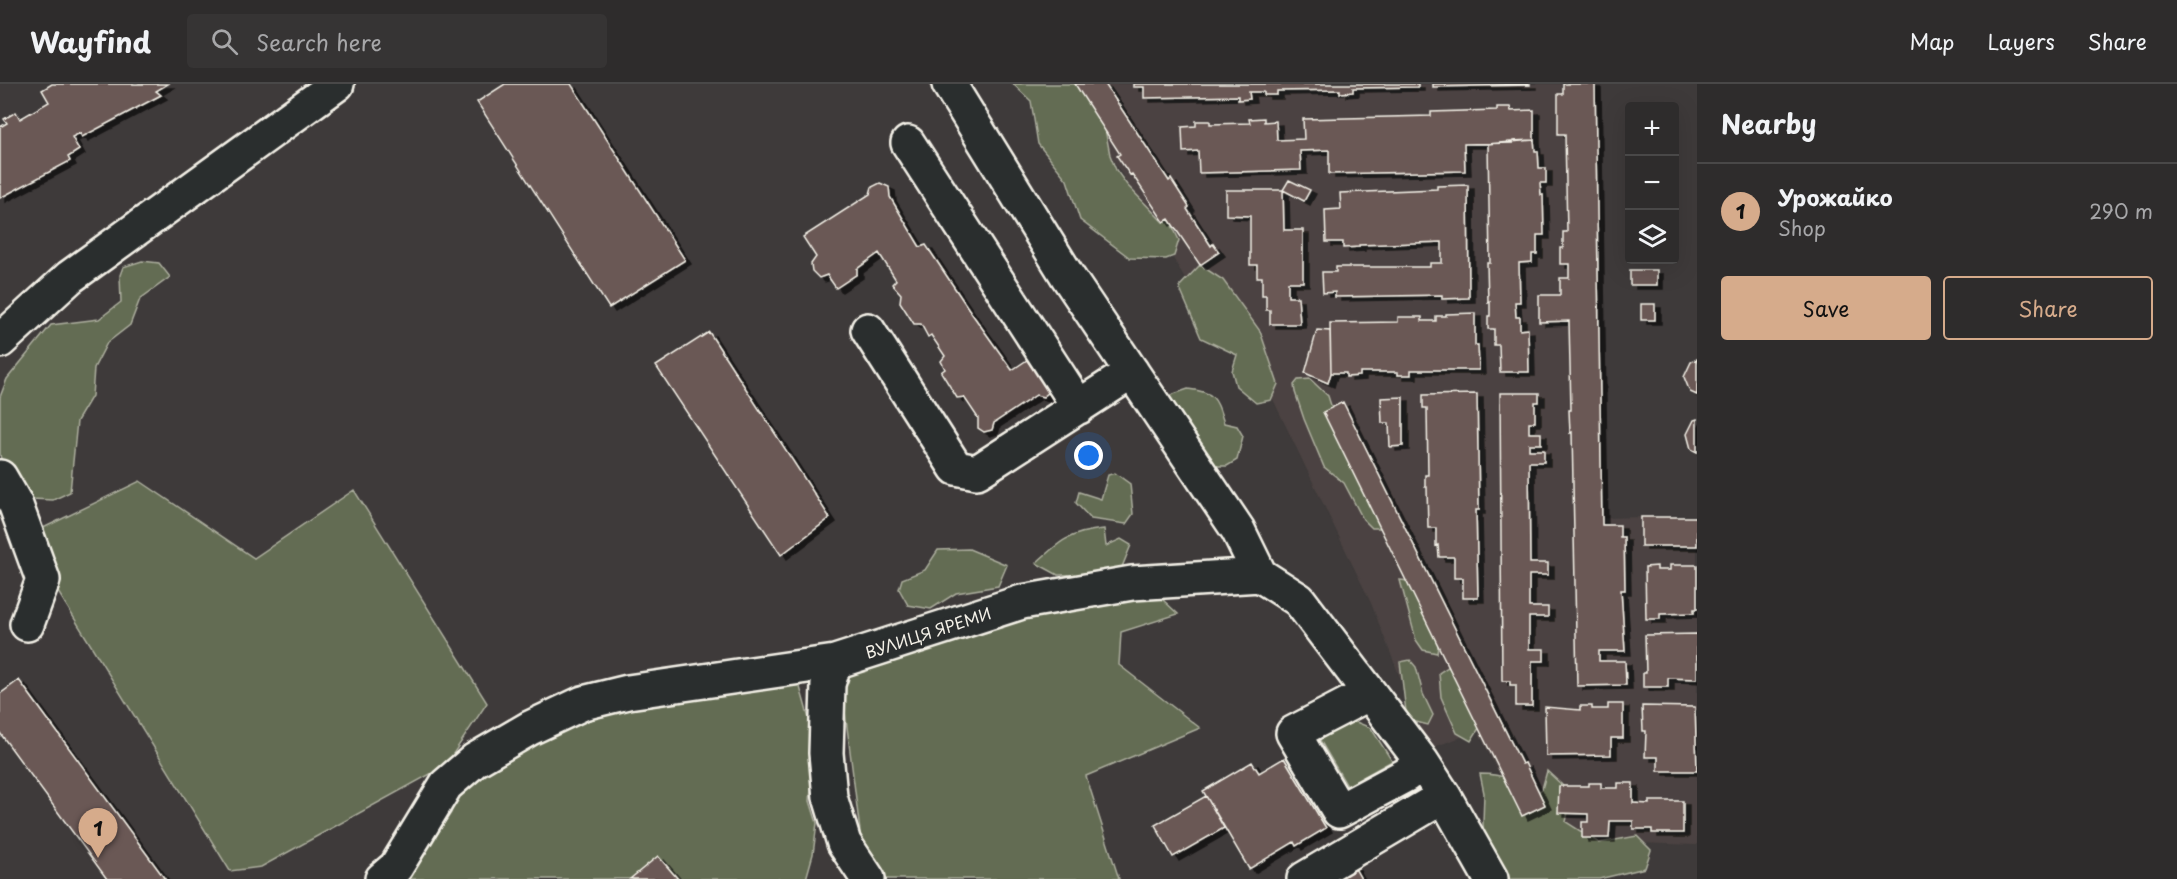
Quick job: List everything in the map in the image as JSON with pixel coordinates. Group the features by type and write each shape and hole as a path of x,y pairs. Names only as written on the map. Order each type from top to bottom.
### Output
{"street":[{"path":"0,341 70,277 337,84"},
{"path":"949,84 1068,277 1238,530 1260,575 1299,600 1368,694 1422,762 1491,879"},
{"path":"908,143 1079,407"},
{"path":"868,330 956,468 977,472 1132,372"},
{"path":"0,477 15,503 43,580 27,624"},
{"name":"ВУЛИЦЯ ЯРЕМИ","path":"382,879 396,867 446,785 475,760 530,728 583,703 628,692 836,662 1022,602 1132,583 1260,575"},
{"path":"836,662 828,684 826,753 830,797 844,843 868,879"},
{"path":"1368,694 1293,733 1339,811 1406,775 1422,762"},
{"path":"1304,879 1444,796"}],"shaded area":[{"path":"1067,84 1595,84 1601,518 1697,516 1697,845 1583,841 1520,817 1478,731 1428,749 1371,603 1248,347 1218,332"}],"green space":[{"path":"1013,84 1080,84 1102,113 1110,155 1116,170 1127,185 1163,222 1169,219 1179,240 1174,256 1166,259 1130,258 1080,220 1067,180 1038,144 1031,101"},
{"path":"142,261 159,263 170,277 140,299 130,325 107,343 94,368 92,396 77,421 70,492 53,500 31,499 7,481 0,455 0,397 7,379 51,325 99,319 121,302 120,275 123,267"},
{"path":"1200,265 1223,280 1260,331 1278,384 1271,400 1256,403 1236,386 1232,371 1237,355 1201,338 1179,287"},
{"path":"1310,379 1328,396 1336,421 1384,528 1372,528 1363,519 1344,483 1324,467 1295,392 1294,385 1298,380"},
{"path":"1188,389 1204,392 1214,398 1224,423 1237,426 1243,436 1237,460 1227,466 1208,466 1165,397"},
{"path":"1115,473 1130,484 1133,514 1126,524 1091,519 1076,503 1079,492 1101,499 1108,475"},
{"path":"140,481 254,558 354,490 487,703 445,766 261,867 230,871 58,592 37,531"},
{"path":"1104,529 1106,546 1121,539 1131,545 1122,567 1106,574 1058,575 1036,563 1074,535"},
{"path":"969,549 1007,565 998,586 956,593 931,609 908,605 899,589 902,579 925,570 938,550"},
{"path":"1400,580 1409,581 1440,632 1437,653 1423,650 1416,640"},
{"path":"1162,599 1178,614 1121,632 1119,665 1200,728 1086,776 1119,879 866,879 841,679 968,629 1065,600"},
{"path":"1410,660 1416,667 1423,694 1433,715 1428,725 1416,722 1406,712 1400,662"},
{"path":"1448,667 1462,679 1481,725 1471,741 1457,733 1441,697 1439,673"},
{"path":"798,680 815,740 810,801 817,823 813,854 806,879 402,879 426,851 451,813 460,776 483,763 517,756 551,726 606,693"},
{"path":"1356,722 1371,728 1392,761 1347,786 1318,737 1339,724"},
{"path":"1547,771 1562,785 1570,803 1566,822 1599,843 1637,836 1651,850 1645,868 1599,879 1508,879 1485,843 1484,793 1480,774 1502,776 1512,782 1526,800 1542,789"}],"building":[{"path":"52,84 168,84 156,91 161,95 82,137 80,133 72,137 79,150 68,157 70,161 0,198 0,127 7,123 4,119 16,112 20,119 49,102 42,90"},
{"path":"505,84 571,84 685,260 609,308 477,102"},
{"path":"1075,84 1105,84 1169,181 1171,179 1211,246 1213,244 1219,252 1200,265 1169,219 1164,222 1132,174 1130,175 1117,156 1120,154"},
{"path":"1133,84 1418,84 1418,87 1353,88 1353,92 1340,93 1340,90 1277,91 1277,95 1249,92 1250,99 1238,100 1238,96 1144,98 1144,87 1133,87"},
{"path":"1433,84 1530,84 1530,85 1433,87"},
{"path":"1563,84 1595,84 1602,525 1620,525 1620,537 1624,537 1625,590 1621,590 1625,651 1599,651 1599,661 1625,661 1626,685 1577,686 1572,432 1570,433 1569,410 1571,410 1569,321 1539,322 1539,295 1560,295 1560,278 1569,278 1569,264 1560,264 1563,232 1567,232 1565,134 1558,134 1558,94 1563,94"},
{"path":"1497,107 1510,107 1511,111 1534,110 1534,140 1464,144 1465,171 1329,174 1329,150 1300,151 1301,170 1199,173 1198,151 1183,152 1182,127 1196,126 1196,121 1210,121 1210,124 1250,123 1249,119 1264,118 1264,122 1276,121 1277,140 1304,139 1303,119 1431,116 1431,112 1497,110"},
{"path":"1534,140 1535,151 1538,151 1539,168 1546,168 1546,183 1540,183 1541,195 1543,195 1544,235 1537,235 1537,254 1532,254 1532,262 1519,263 1520,302 1515,302 1516,317 1520,317 1520,330 1528,329 1529,372 1500,372 1499,345 1494,345 1494,329 1488,329 1490,301 1488,302 1487,263 1490,263 1488,144"},
{"path":"1289,180 1310,190 1304,201 1283,190"},
{"path":"880,183 889,187 890,197 920,247 926,245 1012,370 1027,360 1041,380 1049,384 1049,392 1043,397 1036,395 994,423 992,430 984,432 978,428 978,418 964,397 957,398 941,372 945,369 941,361 945,356 931,335 928,337 921,324 914,324 900,302 901,294 892,284 896,280 879,253 857,269 857,274 836,288 827,275 819,278 812,271 811,264 816,257 803,237 870,194 872,187"},
{"path":"1468,185 1469,298 1442,299 1442,295 1335,297 1335,292 1323,293 1322,272 1336,272 1336,267 1430,267 1430,263 1442,263 1442,242 1359,245 1359,247 1343,248 1343,242 1326,242 1325,210 1341,209 1340,193 1437,189 1437,186"},
{"path":"1226,190 1283,190 1284,230 1303,230 1303,282 1288,282 1288,297 1298,297 1300,324 1270,324 1270,310 1266,310 1266,295 1262,295 1262,277 1257,277 1257,265 1250,265 1250,216 1226,215"},
{"path":"1630,270 1657,270 1657,285 1630,285"},
{"path":"1641,304 1655,304 1655,320 1641,320"},
{"path":"1475,313 1475,345 1478,345 1479,370 1411,370 1411,375 1398,375 1398,372 1360,372 1360,376 1346,377 1346,373 1331,373 1330,323 1398,322 1398,317 1422,317 1422,321 1436,321 1436,316"},
{"path":"1317,330 1330,331 1331,373 1328,383 1305,373"},
{"path":"709,332 830,518 781,555 656,366"},
{"path":"1697,359 1697,395 1690,392 1684,377 1691,362"},
{"path":"1500,393 1539,393 1539,402 1535,402 1535,422 1529,422 1529,433 1541,433 1541,444 1529,444 1529,450 1544,450 1544,462 1529,462 1530,563 1548,563 1548,575 1529,575 1529,607 1548,607 1548,617 1529,617 1529,649 1544,649 1544,661 1532,661 1532,706 1516,706 1516,685 1510,685 1510,681 1502,681"},
{"path":"1477,394 1478,598 1463,598 1463,578 1454,578 1454,557 1439,557 1438,545 1436,546 1436,528 1428,528 1427,487 1425,487 1425,475 1428,475 1427,408 1423,408 1423,395"},
{"path":"1403,397 1403,446 1390,447 1389,423 1382,423 1381,398"},
{"path":"1343,402 1522,764 1525,763 1545,805 1522,816 1323,412"},
{"path":"1697,419 1697,452 1691,449 1687,434 1694,420"},
{"path":"1641,517 1697,517 1697,546 1641,546"},
{"path":"1670,565 1697,565 1697,609 1694,609 1694,613 1660,614 1660,619 1646,619 1645,567 1657,566 1657,570 1670,570"},
{"path":"1697,634 1697,679 1668,678 1668,687 1643,687 1643,673 1646,673 1645,635"},
{"path":"19,680 165,879 107,879 0,733 0,694"},
{"path":"1608,704 1623,704 1623,738 1611,738 1611,755 1546,756 1545,707 1580,710 1580,706 1592,706 1592,709 1608,709"},
{"path":"1642,706 1695,707 1697,771 1658,771 1658,757 1645,757 1646,731 1643,731"},
{"path":"1284,758 1326,828 1296,846 1294,842 1249,869 1203,791 1252,762 1259,773"},
{"path":"1589,783 1601,783 1601,788 1618,788 1618,783 1633,783 1633,803 1683,801 1683,833 1652,833 1652,829 1633,829 1633,821 1610,821 1609,838 1582,838 1582,822 1588,822 1588,814 1558,813 1559,786 1589,786"},
{"path":"1206,796 1224,828 1173,857 1155,825"},
{"path":"658,856 678,879 630,879"},
{"path":"1353,865 1361,879 1326,879"}],"place":[{"name":"Урожайко","path":"98,858"}]}
